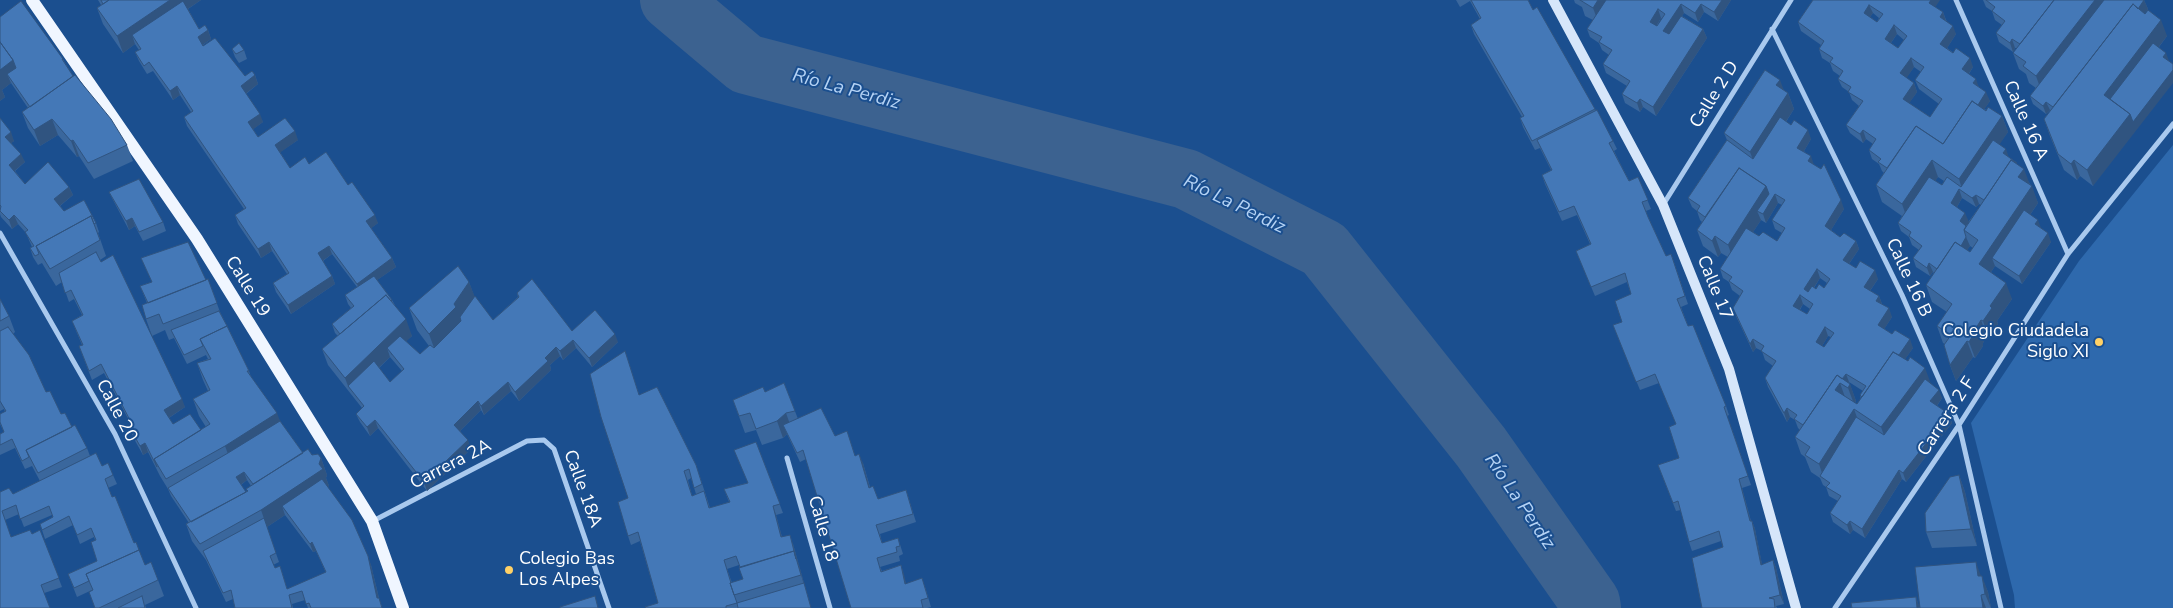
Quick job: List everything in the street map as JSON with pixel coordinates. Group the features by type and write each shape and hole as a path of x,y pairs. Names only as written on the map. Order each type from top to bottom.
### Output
{"main road":[{"name":"Calle 19","path":"32,0 197,239 372,521 403,608"},
{"name":"Calle 17","path":"1553,0 1663,205 1728,369 1796,608"}],"street":[{"name":"Calle 2 D","path":"1663,205 1791,0"},
{"name":"Calle 16 A","path":"1956,0 2068,254"},
{"name":"Calle 16 B","path":"1772,29 1902,295 1959,425 2001,608"},
{"name":"Carrera 2 F","path":"1836,608 1959,425 2068,254 2173,124"},
{"name":"Calle 20","path":"0,234 115,434 196,608"},
{"name":"Carrera 2A","path":"372,521 527,441 544,440"},
{"name":"Calle 18A","path":"544,440 554,449 609,608"},
{"name":"Calle 18","path":"787,458 830,608"}],"shaded area":[{"name":"Colegio Ciudadela Siglo XI","path":"2173,145 2173,608 2015,608 2014,595 1971,423 2079,261"}],"building":[{"path":"101,0 109,0 103,4"},
{"path":"109,0 170,0 117,36 97,8"},
{"path":"1471,0 1528,0 1533,10 1537,7 1595,109 1532,141 1520,118 1524,116 1471,25 1481,18"},
{"path":"1580,0 1598,0 1593,8"},
{"path":"1606,0 1722,0 1714,12 1701,4 1695,13 1681,4 1663,31 1669,34 1681,16 1703,29 1653,107 1640,99 1637,103 1622,94 1630,81 1603,64 1612,50 1599,42 1602,37 1587,29","holes":["1658,9 1665,14 1657,26 1650,22"]},
{"path":"1813,0 1931,0 1929,3 1943,12 1940,17 1953,26 1940,44 1953,53 1956,48 1970,58 1962,69 1976,79 1973,83 1986,92 1978,105 1972,101 1943,144 1916,126 1887,168 1878,162 1881,159 1869,150 1876,139 1863,130 1860,134 1846,125 1863,101 1848,92 1851,87 1838,79 1843,71 1830,62 1833,58 1819,49 1824,41 1798,22","holes":["1869,5 1883,14 1877,22 1864,13","1894,25 1907,36 1898,48 1885,39","1911,58 1924,67 1915,80 1942,99 1930,117 1903,99 1914,83 1900,73"]},
{"path":"1986,0 2054,0 2020,44 2012,39 2010,43 1996,33 2005,21 1992,11 1995,7"},
{"path":"2054,0 2095,0 2036,76 2023,66 2026,62 2013,53"},
{"path":"2104,0 2144,0 2138,9 2133,4 2053,107 2046,102 2043,106 2030,96"},
{"path":"21,1 73,76 30,107 7,74 16,68 13,60 0,42 0,17"},
{"path":"183,1 199,29 205,25 208,30 198,37 203,46 215,38 245,76 252,71 255,75 241,86 260,114 248,122 258,137 285,118 295,131 275,145 290,168 305,157 309,164 326,152 348,185 352,182 375,215 366,221 392,258 357,284 329,246 318,253 332,276 288,305 273,283 289,273 269,242 258,249 235,215 246,208 184,117 193,111 177,86 170,91 149,62 144,66 135,52 141,49 132,35"},
{"path":"2133,4 2145,14 2148,10 2161,20 2104,95 2130,114 2087,170 2074,160 2071,164 2058,154 2044,119"},
{"path":"0,42 13,60 0,70"},
{"path":"239,43 244,50 236,54 232,49"},
{"path":"2153,43 2166,53 2163,57 2173,64 2173,70 2133,122 2130,114 2110,99"},
{"path":"1765,70 1780,80 1776,85 1788,93 1750,152 1724,133"},
{"path":"75,75 111,119 127,145 88,163 73,140 71,141 52,119 34,130 22,112"},
{"path":"1972,101 1986,111 1988,107 2002,116 1959,179 1932,160 1902,204 1876,185 1916,126 1943,144"},
{"path":"1597,110 1613,141 1609,143 1629,181 1638,177 1648,200 1642,202 1666,256 1671,254 1685,296 1677,299 1688,326 1693,325 1726,406 1724,407 1748,476 1739,479 1750,521 1752,521 1761,565 1773,560 1780,595 1769,598 1774,599 1775,608 1702,608 1692,558 1723,547 1719,531 1689,542 1678,501 1673,503 1658,465 1679,458 1669,427 1676,424 1655,374 1636,382 1613,325 1622,322 1615,301 1631,294 1625,273 1591,287 1576,251 1591,244 1574,206 1559,212 1542,175 1552,170 1537,140"},
{"path":"1780,117 1791,125 1794,120 1808,130 1797,148 1811,156 1808,161 1821,169 1824,164 1841,200 1825,226 1840,237 1844,233 1856,241 1843,260 1856,268 1860,261 1875,270 1864,287 1879,296 1876,301 1889,308 1878,325 1892,334 1895,330 1910,339 1899,355 1893,352 1862,397 1860,395 1866,386 1846,374 1842,379 1837,375 1803,425 1794,419 1797,415 1787,408 1784,413 1765,378 1776,361 1761,351 1764,346 1753,339 1750,344 1733,308 1743,291 1729,281 1732,277 1720,269 1746,228 1759,236 1763,232 1777,241 1785,228 1772,220 1785,200 1775,194 1763,214 1757,211 1769,194 1766,186 1739,168 1705,217 1697,211 1700,206 1688,198 1727,140 1753,159","holes":["1817,269 1830,279 1824,288 1819,284 1816,289 1812,286 1808,292 1804,289","1800,295 1813,304 1807,314 1793,306","1825,327 1834,333 1824,347 1816,342"]},
{"path":"0,118 11,132 5,137 21,154 9,165 25,184 48,162 69,187 54,199 64,211 84,200 96,223 94,224 91,216 36,246 39,254 35,256 30,248 34,246 25,232 28,230 14,215 9,220 0,211"},
{"path":"1993,140 2006,149 2003,153 2017,163 2011,160 1984,200 1976,195 1972,198 1959,189 1951,203 1965,213 1960,221 1966,226 1964,230 1966,237 1961,246 1955,242 1937,269 1929,263 1927,268 1913,258 1922,246 1909,236 1911,232 1898,223 1929,177 1942,185 1947,177 1961,187"},
{"path":"2011,160 2024,169 2018,177 2032,186 1979,264 2006,283 1990,306 1992,308 1983,321 1981,320 1969,342 1967,341 1950,365 1944,345 1951,335 1937,326 1952,304 1926,285 1955,242 1970,252 1978,240 1964,230"},
{"path":"1739,168 1766,186 1728,245 1715,236 1712,241 1697,230"},
{"path":"139,179 163,222 139,232 132,218 126,221 109,192"},
{"path":"2024,210 2038,220 2035,224 2048,233 2019,276 1992,258"},
{"path":"91,216 100,240 50,269 36,246"},
{"path":"188,242 206,280 148,303 140,286 152,282 141,258"},
{"path":"96,252 101,262 113,255 182,399 164,410 173,424 190,414 201,430 154,459 157,467 145,443 140,446 130,428 133,426 101,364 89,371 79,346 83,345 72,321 83,315 71,290 65,293 59,273"},
{"path":"458,266 469,282 454,304 456,307 429,334 409,308"},
{"path":"374,276 392,300 386,295 340,334 332,324 354,306 345,295"},
{"path":"208,279 217,303 163,324 159,314 146,319 142,305"},
{"path":"532,279 572,331 595,310 615,334 589,358 573,340 560,351 556,347 545,358 548,361 515,392 508,382 481,406 478,401 454,425 468,440 424,482 375,420 367,427 356,414 364,406 348,386 374,361 390,382 404,369 387,348 400,336 420,354 430,345 434,348 461,321 460,317 475,296 493,320 519,297 517,293"},
{"path":"386,295 406,319 345,378 322,349"},
{"path":"0,299 9,316 0,321"},
{"path":"219,311 227,326 200,339 203,346 184,355 171,330"},
{"path":"227,326 249,371 247,371 277,413 225,446 166,479 154,459 210,424 193,399 210,390 197,363 211,359 200,339"},
{"path":"8,327 29,355 46,392 50,391 61,414 65,413 72,427 26,450 29,457 22,461 12,439 0,445 0,434 4,432 0,422 0,414 6,411 0,401 0,331"},
{"path":"625,351 639,395 657,387 696,465 702,484 694,488 689,469 684,471 692,496 704,491 709,508 730,502 724,489 748,483 734,450 756,442 780,504 773,506 781,537 790,535 794,551 740,567 736,556 724,560 737,603 726,606 726,608 645,607 658,603 638,532 628,536 618,502 628,498 601,417 590,374"},
{"path":"1893,352 1908,361 1910,357 1925,368 1881,427 1854,409 1819,464 1805,455 1810,447 1795,437 1837,375 1850,384 1848,388 1840,383 1835,390 1857,404"},
{"path":"1925,379 1939,390 1930,401 1949,414 1903,473 1899,470 1862,529 1850,521 1847,525 1830,513 1841,496 1826,487 1830,483 1820,476 1856,417 1884,435"},
{"path":"784,383 795,411 786,413 777,421 756,429 750,413 739,416 733,400 763,387 765,392"},
{"path":"821,408 835,436 847,431 855,456 859,454 869,488 873,486 878,499 906,490 913,514 876,525 882,543 898,538 900,546 896,547 897,552 877,558 881,572 901,565 905,584 922,578 928,598 921,600 923,608 851,608 803,450 797,453 783,425"},
{"path":"280,421 303,453 253,484 244,472 236,477 246,492 191,522 168,488"},
{"path":"75,425 87,448 38,473 26,450"},
{"path":"308,449 312,455 318,454 321,458 319,464 323,469 261,510 200,544 186,524 248,491 246,489"},
{"path":"96,453 102,466 108,463 113,475 105,479 112,497 115,496 134,543 136,542 139,550 86,574 89,581 74,588 68,574 97,561 91,542 96,540 91,528 77,535 69,516 42,530 40,524 53,517 49,506 20,519 16,505 2,511 11,537 30,530 32,534 40,530 59,578 41,585 50,608 0,608 0,492 9,488 13,494"},
{"path":"1959,475 1971,529 1926,532 1925,513 1950,477"},
{"path":"322,479 352,520 368,556 377,598 379,598 382,608 311,608 309,603 306,604 302,591 289,595 292,608 235,608 231,590 223,593 203,551 264,518 276,553 270,556 275,568 280,566 287,589 326,572 312,542 310,544 282,506"},
{"path":"139,550 145,565 151,562 158,580 99,608 95,608 89,592 93,590 86,574"},
{"path":"794,551 801,575 734,595 730,583 743,579 739,568"},
{"path":"1976,562 1978,576 1982,576 1985,594 1981,595 1983,608 1920,608 1915,567"},
{"path":"804,583 811,608 738,608 737,603"},
{"path":"142,596 145,608 118,608"},
{"path":"595,596 598,608 560,608 560,607"},
{"path":"1916,597 1917,608 1852,608 1851,603"}],"waterway":[{"name":"Río La Perdiz","path":"670,0 746,64 1186,179 1324,249 1481,447 1590,602 1591,608"}],"place":[{"name":"Colegio Ciudadela Siglo XI","path":"2099,342"},
{"name":"Colegio Bas Los Alpes","path":"509,570"}]}
